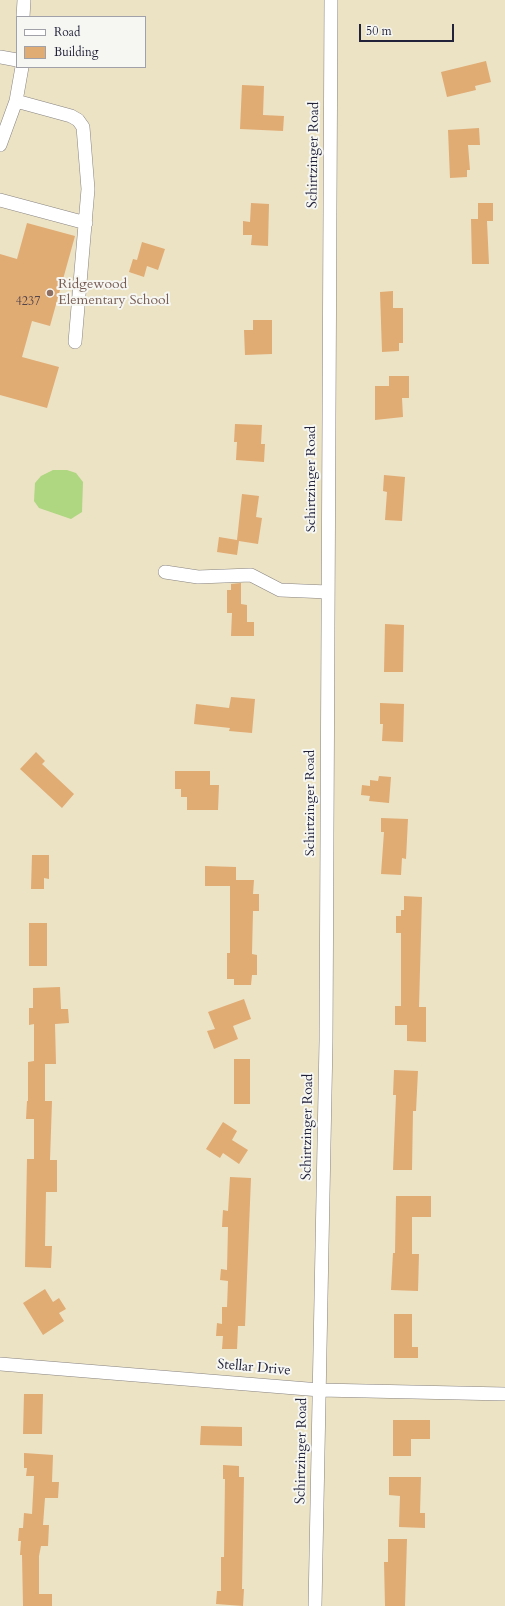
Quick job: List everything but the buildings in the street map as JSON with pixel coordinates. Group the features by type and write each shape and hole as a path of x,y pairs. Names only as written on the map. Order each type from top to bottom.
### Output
{"street":[{"path":"23,16 24,0"},
{"name":"Schirtzinger Road","path":"315,1606 325,1071 332,0"},
{"path":"0,57 16,60"},
{"path":"0,145 16,101 22,68"},
{"path":"16,101 71,116 78,120 83,127 88,189 75,342"},
{"path":"0,200 86,223"},
{"path":"165,572 198,577 251,575 280,590 328,592"},
{"name":"Stellar Drive","path":"0,1364 320,1390 505,1394"}],"green space":[{"path":"53,470 67,470 76,473 83,482 82,512 71,519 39,508 34,501 35,483 41,476"}],"place":[{"name":"Ridgewood Elementary School","path":"50,293"}]}
